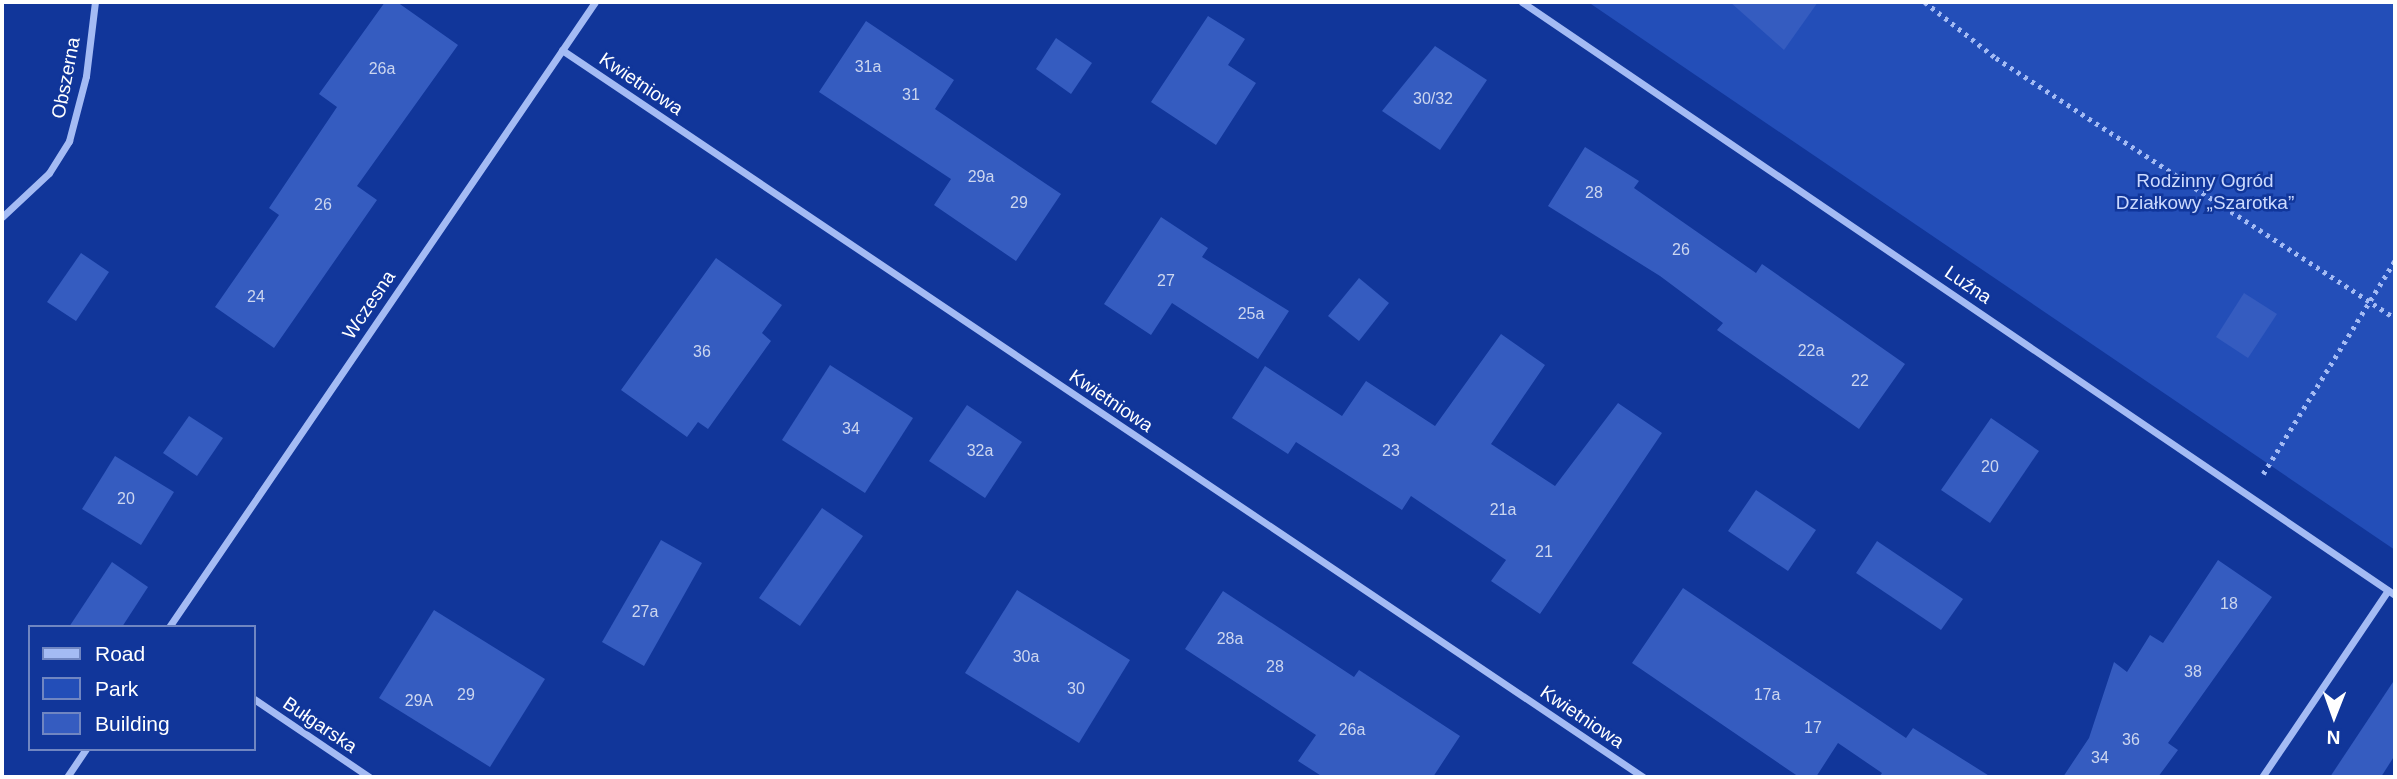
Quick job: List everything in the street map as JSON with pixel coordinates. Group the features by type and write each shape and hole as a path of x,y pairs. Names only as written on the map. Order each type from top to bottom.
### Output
{"street":[{"name":"Obszerna","path":"2,217 48,173 69,141 86,76 95,2"},
{"name":"Wczesna","path":"170,625 595,2"},
{"name":"Luźna","path":"1522,2 2392,592"},
{"name":"Kwietniowa","path":"562,50 1643,777"},
{"path":"2262,777 2392,592"},
{"name":"Bułgarska","path":"256,700 369,777"},
{"path":"67,777 85,751"}],"path":[{"path":"1926,2 1996,58 2368,303 2395,318"},
{"path":"2249,495 2395,260"}],"green space":[{"name":"Rodzinny Ogród Działkowy „Szarotka”","path":"1588,2 2395,2 2395,550"}],"building":[{"path":"385,2 397,2 458,45 357,186 377,200 274,348 215,307 279,215 269,208 337,107 319,94"},
{"path":"1730,2 1818,2 1784,50"},
{"path":"1208,16 1245,39 1228,65 1256,83 1216,145 1151,102"},
{"path":"866,21 954,80 935,109 1061,194 1016,261 934,205 951,179 819,92"},
{"path":"1056,38 1092,63 1071,94 1036,69"},
{"path":"1435,46 1487,80 1440,150 1382,111"},
{"path":"1585,147 1639,181 1634,188 1756,273 1762,264 1905,364 1859,429 1717,330 1723,323 1660,276 1548,206"},
{"path":"1161,217 1208,248 1202,257 1289,311 1258,359 1172,303 1151,335 1104,304"},
{"path":"81,253 109,272 76,321 47,302"},
{"path":"716,258 782,305 762,333 771,341 708,429 698,422 687,437 621,390"},
{"path":"1359,278 1389,303 1359,341 1328,316"},
{"path":"2244,293 2277,314 2248,358 2216,337"},
{"path":"1501,334 1545,365 1491,444 1555,486 1618,403 1662,433 1540,614 1491,581 1506,560 1411,496 1402,510 1296,442 1288,454 1232,418 1265,366 1342,416 1366,381 1435,426"},
{"path":"830,365 913,418 865,493 782,440"},
{"path":"967,405 1022,442 985,498 929,461"},
{"path":"189,416 223,438 197,476 163,453"},
{"path":"1991,418 2039,451 1990,523 1941,490"},
{"path":"115,456 174,492 141,545 82,509"},
{"path":"1756,490 1816,530 1788,571 1728,531"},
{"path":"822,508 863,536 800,626 759,598"},
{"path":"661,540 702,563 644,666 602,642"},
{"path":"1877,541 1963,599 1941,630 1856,573"},
{"path":"2218,560 2272,597 2168,743 2178,750 2158,777 2063,777 2089,738 2114,662 2127,672 2150,635 2163,643"},
{"path":"112,562 148,587 123,625 70,625"},
{"path":"1683,588 1906,738 1913,728 1991,777 1879,777 1882,773 1838,743 1816,777 1799,777 1632,663"},
{"path":"1017,590 1130,660 1079,743 965,673"},
{"path":"1223,591 1354,677 1359,670 1460,736 1433,777 1323,777 1298,761 1316,735 1185,649"},
{"path":"434,610 545,679 490,767 379,698"},
{"path":"2395,679 2395,755 2381,777 2330,777"}]}
